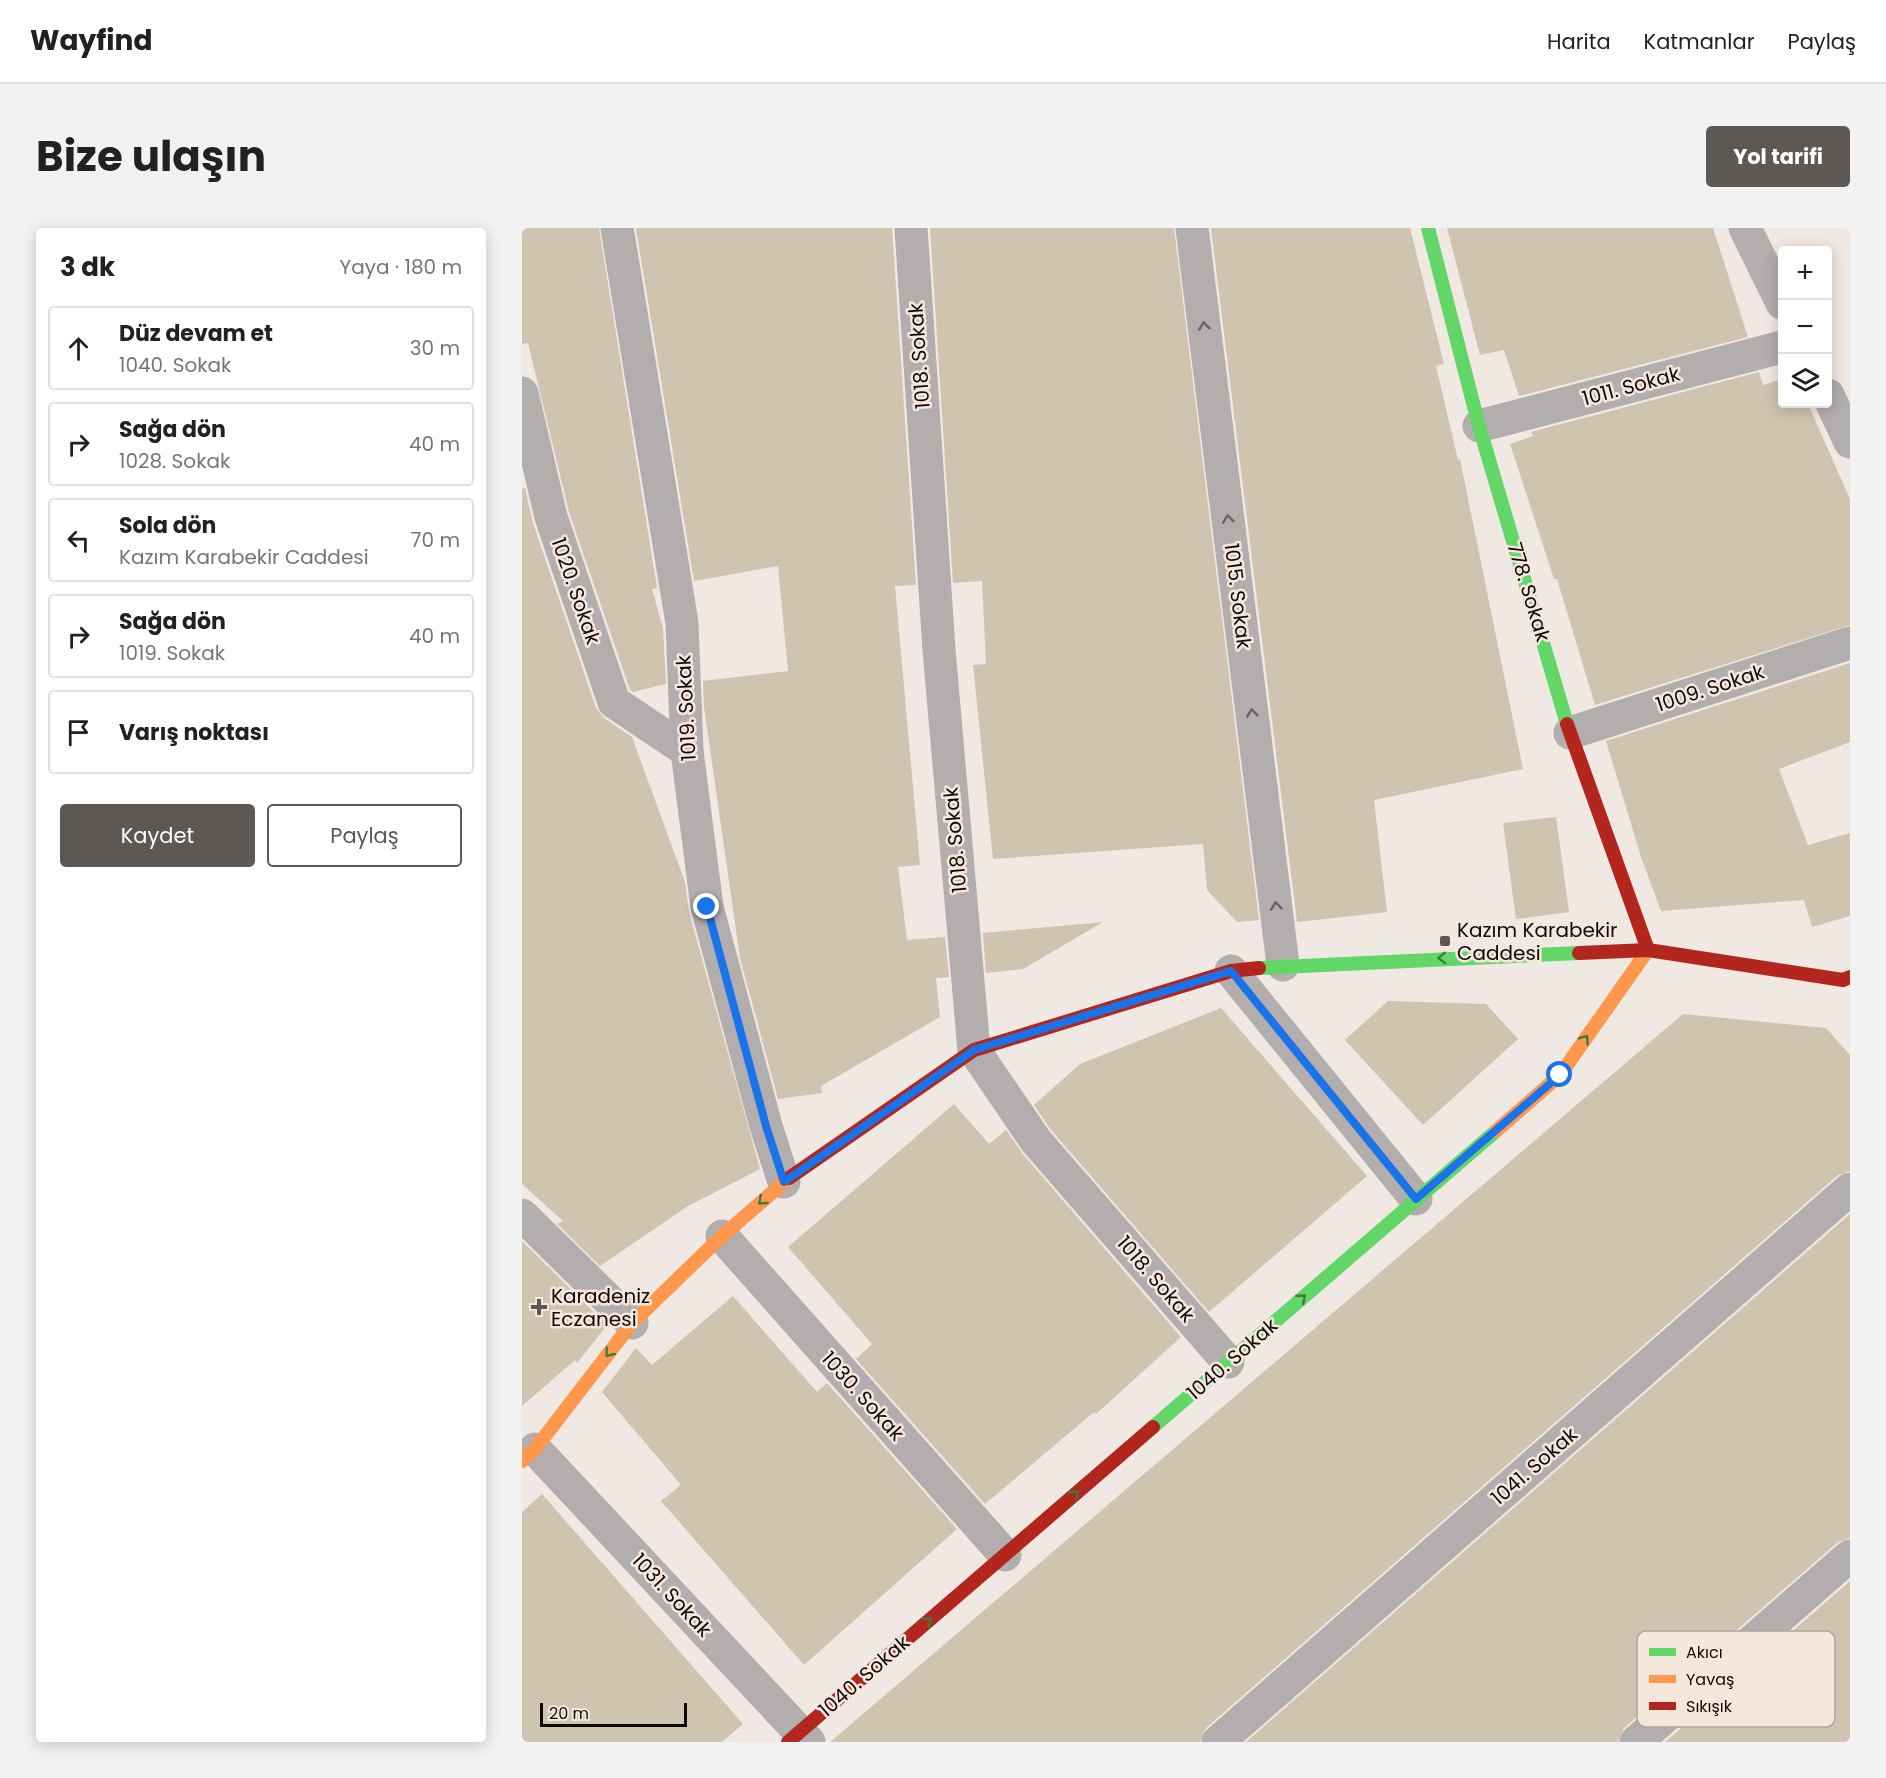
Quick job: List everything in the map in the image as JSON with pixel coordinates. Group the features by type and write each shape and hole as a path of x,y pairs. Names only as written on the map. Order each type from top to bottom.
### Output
{"street":[{"name":"1019. Sokak","path":"617,228 682,623 687,751 707,907 766,1126 784,1182"},
{"name":"1018. Sokak","path":"910,228 939,650 974,1050 1036,1141 1228,1362"},
{"name":"1015. Sokak","path":"1192,228 1283,964"},
{"name":"778. Sokak","path":"1428,228 1479,426 1570,733 1647,950"},
{"path":"1745,228 1781,300"},
{"name":"1011. Sokak","path":"1479,426 1778,348"},
{"name":"1020. Sokak","path":"522,393 551,517 614,702 687,751"},
{"path":"1832,405 1850,442"},
{"name":"1009. Sokak","path":"1570,733 1850,643"},
{"path":"529,1455 632,1323 722,1236 784,1182 974,1050 1231,971 1283,964 1647,950 1848,981"},
{"name":"1040. Sokak","path":"799,1738 1005,1555 1560,1075 1647,950"},
{"path":"1231,971 1416,1199"},
{"name":"1041. Sokak","path":"1218,1742 1850,1190"},
{"path":"522,1215 632,1323"},
{"name":"1030. Sokak","path":"722,1236 1005,1555"},
{"name":"1031. Sokak","path":"529,1455 799,1738"},
{"path":"1764,1631 1850,1556"},
{"path":"1636,1742 1653,1727"}],"building":[{"path":"522,228 599,228 657,588 652,589 663,628 666,684 633,692 630,690 569,512 528,343 522,344"},
{"path":"636,228 892,228 916,585 895,586 920,865 898,867 907,940 945,937 949,977 936,978 940,1017 821,1086 822,1093 778,1099 740,958 704,707 703,681 788,671 778,566 694,581"},
{"path":"930,228 1174,228 1259,920 1237,922 1207,890 1203,844 993,859 973,665 986,664 982,581 953,583"},
{"path":"1211,228 1410,228 1444,364 1436,366 1458,460 1460,459 1523,769 1374,800 1387,912 1297,922"},
{"path":"1447,228 1713,228 1748,337 1519,396 1504,350 1480,355"},
{"path":"1759,372 1763,385 1778,380 1778,408 1810,408 1850,499 1850,625 1595,705 1557,579 1554,579 1510,444 1533,436 1531,432"},
{"path":"525,488 533,523 596,708 604,718 632,737 685,882 689,912 760,1169 688,1206 600,1266 557,1224 563,1221 522,1184 522,489"},
{"path":"1850,663 1850,742 1779,769 1808,845 1850,833 1850,916 1812,927 1804,900 1661,911 1641,857 1606,741"},
{"path":"1556,817 1569,912 1516,919 1503,823"},
{"path":"1103,922 1023,969 986,973 983,933"},
{"path":"1388,1001 1486,1004 1518,1039 1423,1125 1345,1040"},
{"path":"1221,1008 1367,1176 1209,1312 1051,1130 1034,1105 1080,1064"},
{"path":"1683,1014 1826,1028 1850,1055 1850,1171 1838,1175 1206,1728 1200,1742 830,1742"},
{"path":"954,1104 989,1144 1006,1130 1022,1153 1181,1337 1096,1414 1094,1412 985,1504 856,1359 872,1344 788,1247"},
{"path":"1850,1214 1850,1538 1838,1542 1736,1631 1637,1631 1637,1717 1624,1728 1618,1742 1246,1742"},
{"path":"522,1241 607,1325 577,1363 575,1360 522,1406"},
{"path":"733,1296 817,1392 827,1383 957,1529 804,1665 661,1501 681,1485 602,1392 636,1348 652,1365"},
{"path":"542,1494 743,1724 722,1742 522,1742 522,1512"},
{"path":"1850,1581 1850,1742 1665,1742 1682,1727 1835,1727 1835,1631 1793,1631"}],"traffic: fast":[{"path":"1428,228 1479,426 1567,724"},
{"path":"1259,968 1579,953"},
{"path":"1153,1427 1496,1131"}],"traffic: slow":[{"path":"1496,1131 1560,1075 1648,950"},
{"path":"522,1461 535,1449 632,1323 722,1236 789,1178"}],"traffic: jam":[{"path":"1567,724 1648,950"},
{"path":"1579,953 1648,950 1843,980 1850,977"},
{"path":"789,1178 974,1050 1231,971 1259,968"},
{"path":"788,1742 1153,1427"}],"place":[{"name":"Kazım Karabekir Caddesi","path":"1445,941"},
{"name":"Karadeniz Eczanesi","path":"539,1307"}],"route":[{"path":"707,907 766,1126 784,1182 974,1050 1231,971 1416,1199 1560,1075"}]}
